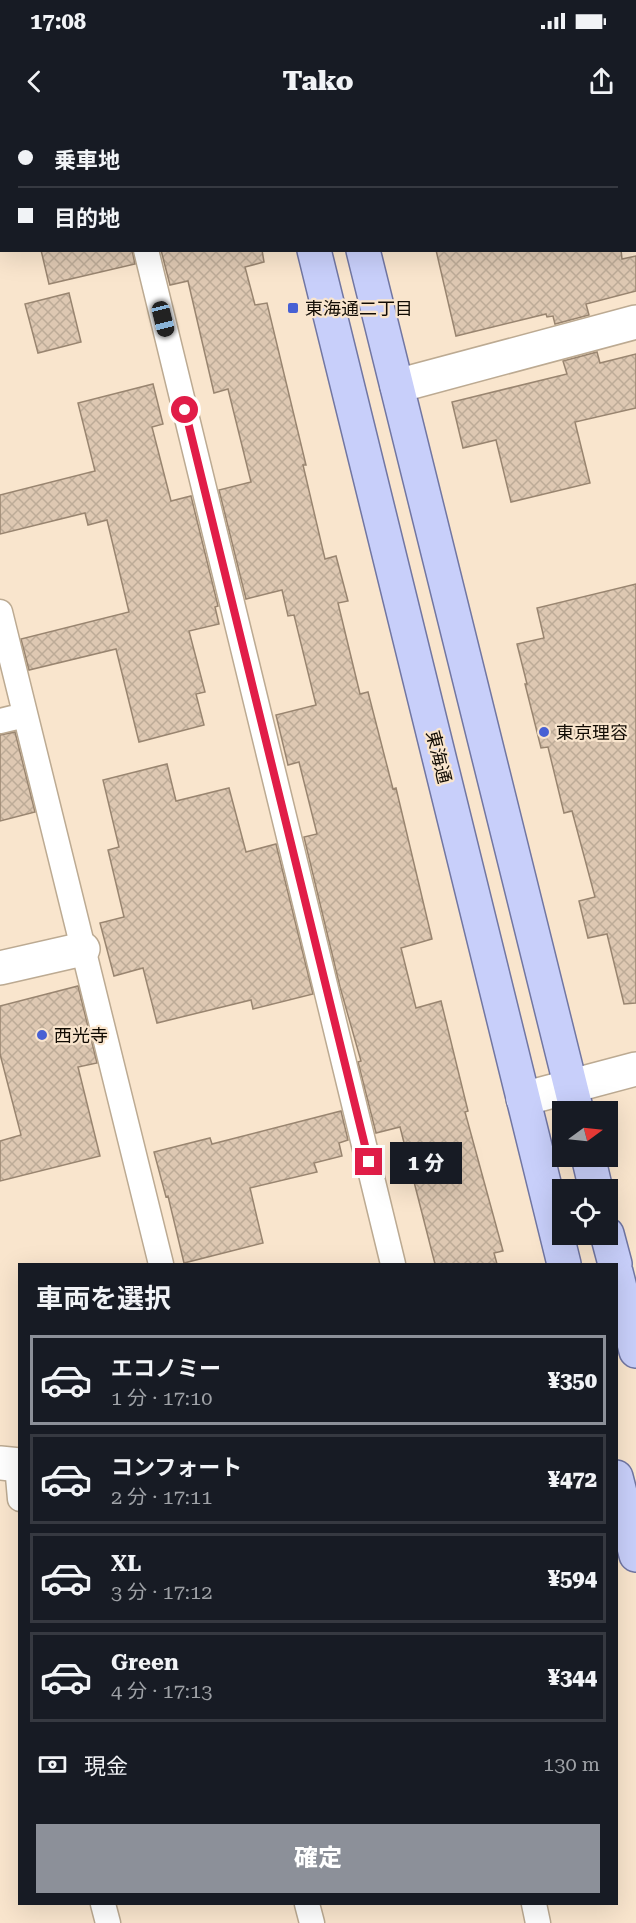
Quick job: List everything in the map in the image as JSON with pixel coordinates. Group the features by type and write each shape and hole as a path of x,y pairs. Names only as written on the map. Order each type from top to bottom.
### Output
{"main road":[{"name":"東海通","path":"314,252 564,1263"},
{"path":"364,252 574,1099"},
{"path":"610,1245 615,1263"},
{"path":"618,1280 636,1350"},
{"path":"618,1485 636,1555"}],"street":[{"path":"397,386 636,322"},
{"path":"0,968 83,949"},
{"path":"523,1099 574,1099 636,1069"}],"lane":[{"path":"146,252 393,1263"},
{"path":"0,612 161,1263"},
{"path":"0,722 26,715"},
{"path":"12,1464 18,1490"},
{"path":"103,1905 108,1923"},
{"path":"307,1905 312,1923"},
{"path":"534,1905 538,1923"}],"building":[{"path":"41,252 132,252 135,264 49,284"},
{"path":"162,252 262,252 264,262 245,267 255,305 267,303 306,465 303,465 325,559 336,556 348,601 338,603 360,694 368,692 393,789 396,788 432,939 401,948 416,1008 441,1001 468,1111 465,1112 503,1251 494,1253 497,1263 435,1263 400,1127 376,1133 358,1062 361,1061 340,987 304,837 317,834 299,762 288,765 276,715 316,705 294,615 288,616 282,590 246,599 219,490 251,482 228,389 214,393 188,281 170,285"},
{"path":"436,252 621,252 622,259 636,256 636,291 586,304 589,315 555,324 553,316 547,317 546,314 456,336"},
{"path":"69,293 81,342 38,353 25,304"},
{"path":"597,352 600,363 636,354 636,408 575,422 590,483 511,502 496,440 463,448 452,402 567,374 563,361"},
{"path":"153,384 163,424 152,427 171,501 191,496 218,606 215,607 219,624 189,631 205,692 196,694 204,725 139,742 116,649 29,670 21,639 129,612 107,520 88,525 85,513 0,534 0,495 95,471 78,403"},
{"path":"636,584 636,1003 624,1004 607,934 588,938 579,901 595,897 572,811 564,813 548,747 541,748 517,644 544,638 537,608"},
{"path":"15,732 35,812 0,821 0,735"},
{"path":"167,764 176,801 229,788 246,852 276,844 313,994 253,1009 251,1000 157,1023 143,968 114,976 100,923 124,917 108,850 119,847 103,780"},
{"path":"78,986 97,1063 78,1067 100,1156 0,1181 0,1141 21,1135 0,1054 0,1006"},
{"path":"341,1111 348,1140 339,1143 342,1156 314,1163 317,1172 250,1188 263,1243 184,1263 168,1196 166,1197 154,1152 210,1138 212,1144"}],"place":[{"name":"東海通二丁目","path":"293,308"},
{"name":"東京理容","path":"544,732"},
{"name":"西光寺","path":"42,1035"}],"route":[{"path":"185,410 369,1162"}]}
